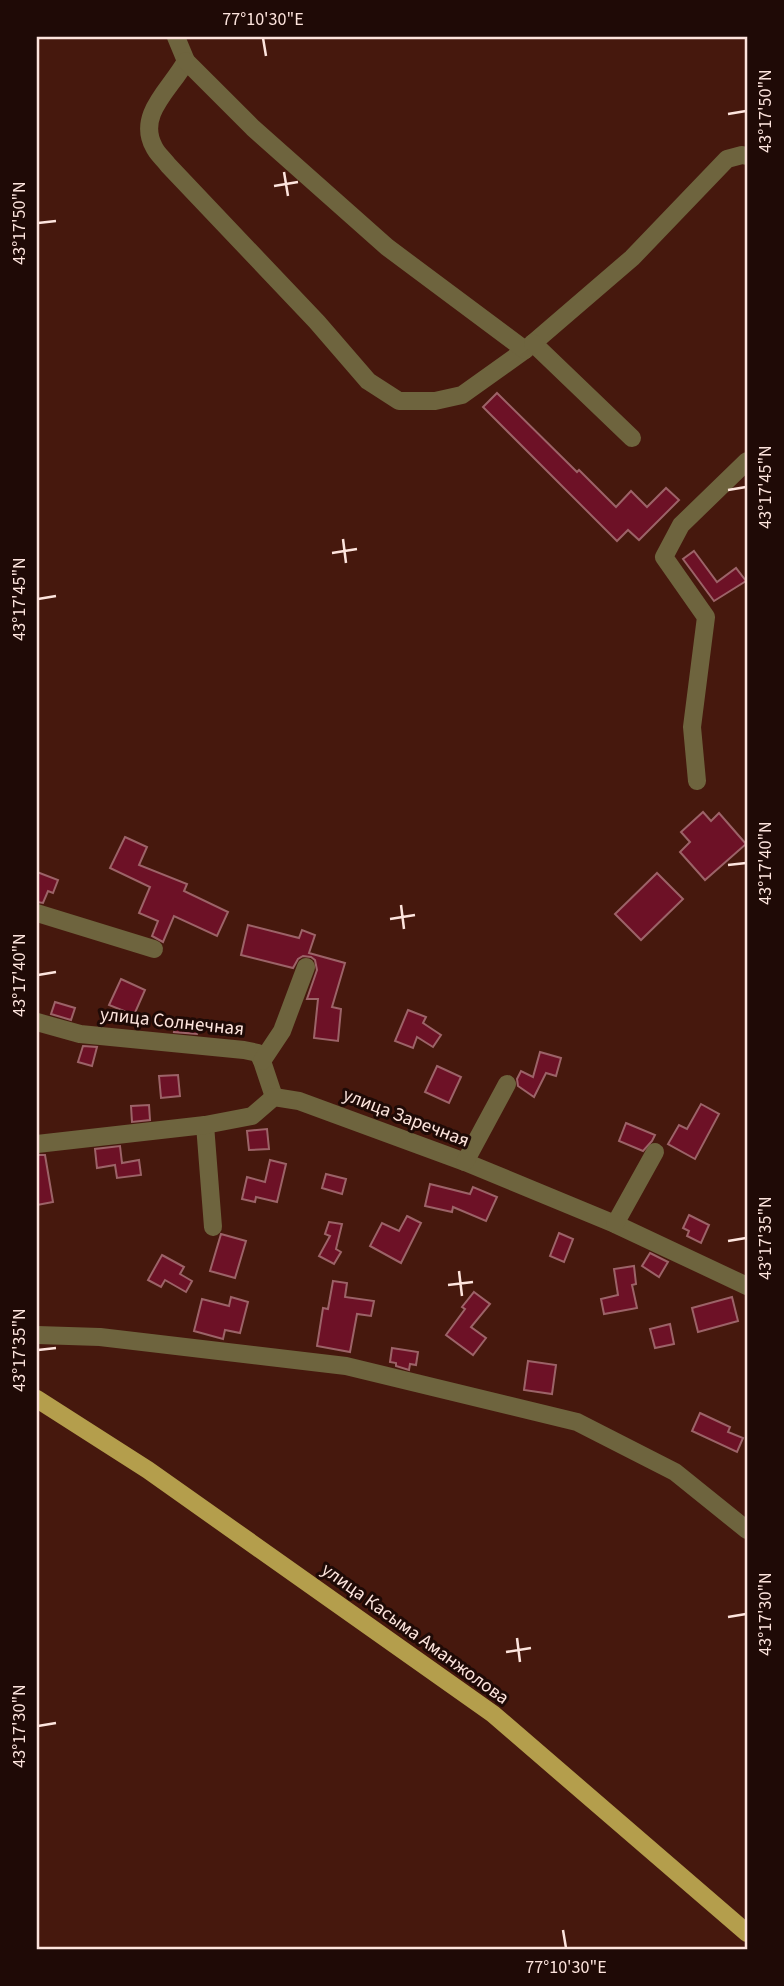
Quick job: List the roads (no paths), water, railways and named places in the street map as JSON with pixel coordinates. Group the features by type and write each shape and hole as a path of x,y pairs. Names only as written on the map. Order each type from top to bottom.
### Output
{"main road":[{"name":"улица Касыма Аманжолова","path":"37,1399 148,1470 493,1714 747,1933"}],"street":[{"path":"176,37 186,61 253,128 387,247 529,346 632,438"},
{"path":"186,61 178,76 153,107 149,127 153,146 317,322 368,382 399,401 435,401 462,395 529,346 632,258 727,159 747,156"},
{"path":"697,781 692,727 706,617 664,558 681,525 747,461"},
{"path":"37,913 155,949"},
{"path":"262,1061 282,1031 306,967"},
{"name":"улица Солнечная","path":"37,1021 80,1034 258,1053 274,1097"},
{"path":"465,1162 507,1084"},
{"path":"37,1144 205,1125 252,1116 274,1097"},
{"name":"улица Заречная","path":"274,1097 299,1101 465,1162 615,1224 747,1286"},
{"path":"205,1125 213,1227"},
{"path":"615,1224 655,1152"},
{"path":"37,1335 100,1337 346,1366 577,1422 675,1472 747,1530"}]}
